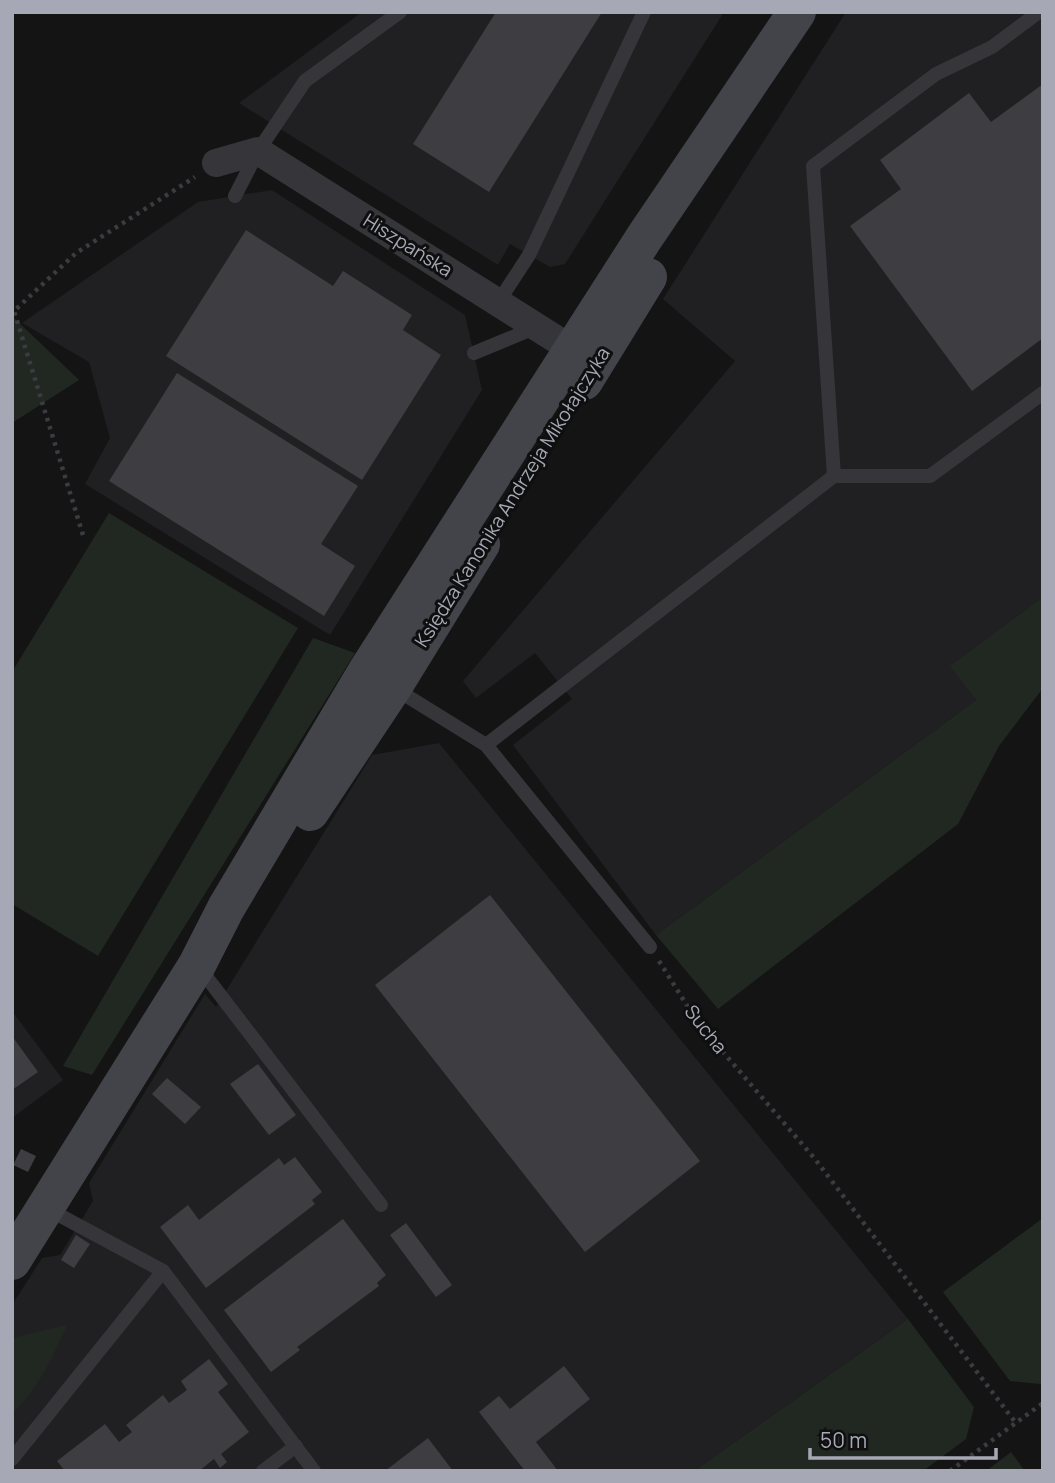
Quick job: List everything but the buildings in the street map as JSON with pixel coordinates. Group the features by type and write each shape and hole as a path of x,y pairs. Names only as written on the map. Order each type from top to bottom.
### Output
{"main road":[{"name":"Księdza Kanonika Andrzeja Mikołajczyka","path":"12,1261 197,965 237,915 314,806 380,679 584,356 726,146 799,12"}],"street":[{"path":"216,163 258,151"},
{"name":"Hiszpańska","path":"258,151 584,356"}],"lane":[{"path":"234,196 258,151 305,81 400,12"},
{"path":"499,301 529,255 644,12"},
{"path":"834,476 813,166 936,75 992,47 1039,12"},
{"path":"474,354 538,327"},
{"path":"486,745 834,476 930,476 1043,393"},
{"path":"380,679 486,745 650,947"},
{"path":"197,965 381,1205"},
{"path":"46,1208 163,1271 314,1471"},
{"path":"12,1458 163,1271"},
{"path":"263,1471 296,1446"}],"path":[{"path":"83,535 13,311 76,253 216,163"},
{"name":"Sucha","path":"650,947 698,1023 816,1159 1015,1422"},
{"path":"950,1471 1043,1403"}],"shaded area":[{"path":"362,12 724,12 565,264 550,267 510,244 498,265 239,103"},
{"path":"846,12 1043,12 1043,597 951,666 976,700 656,935 513,745 572,699 535,653 476,698 463,681 735,361 663,299"},
{"path":"272,190 465,315 482,390 330,635 85,484 110,438 89,362 22,323 198,202"},
{"path":"12,316 79,380 12,423"},
{"path":"109,513 298,628 98,956 12,904 12,672"},
{"path":"1043,597 1043,688 999,746 958,824 718,1009 656,935 976,700 950,666"},
{"path":"313,638 355,653 92,1075 63,1066"},
{"path":"439,743 908,1319 694,1471 12,1471 12,1305 42,1258 60,1255 93,1201 89,1183 205,994 216,1007 372,755"},
{"path":"12,1011 63,1080 12,1118"},
{"path":"1043,1218 1043,1382 1010,1381 943,1292"},
{"path":"908,1319 974,1407 966,1439 923,1471 694,1471"},
{"path":"67,1325 44,1372 12,1414 12,1338"},
{"path":"1011,1452 1025,1471 986,1471"}]}
